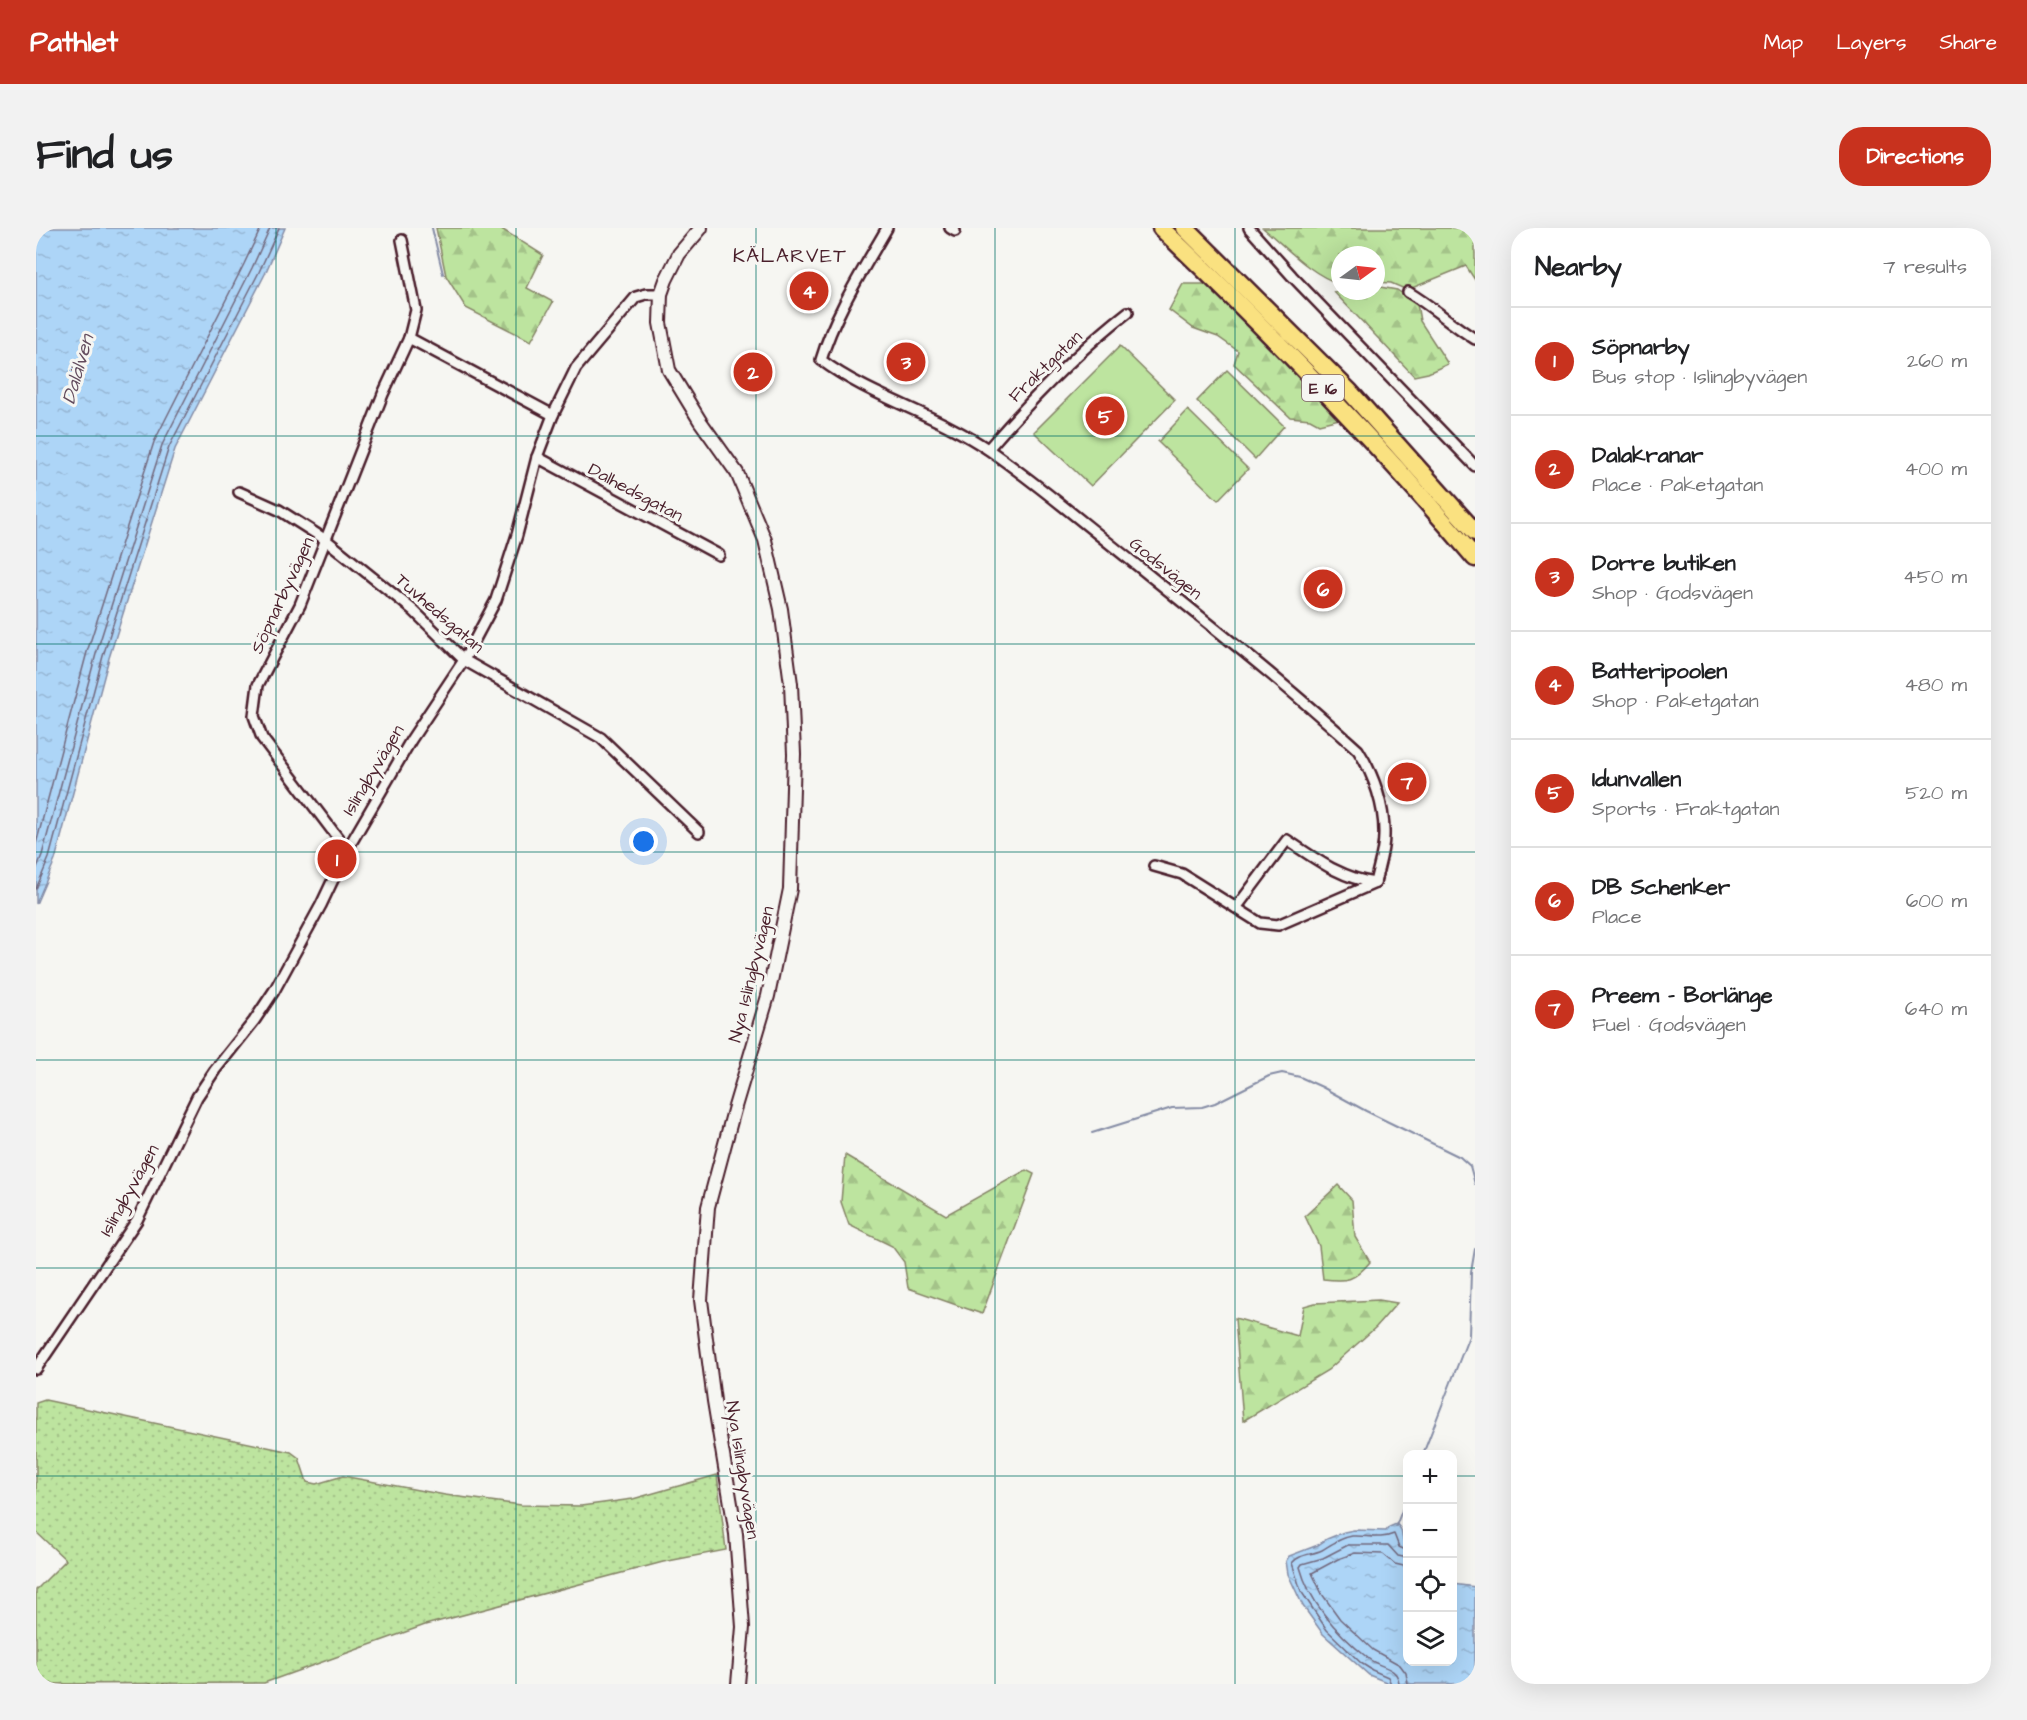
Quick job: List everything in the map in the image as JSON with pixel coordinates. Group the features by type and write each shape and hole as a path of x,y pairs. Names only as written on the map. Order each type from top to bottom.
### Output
{"highway":[{"name":"E 16","path":"1161,228 1300,363 1404,476 1475,558"},
{"name":"E 16","path":"1185,228 1350,393 1475,532"},
{"path":"1198,228 1238,279"}],"street":[{"path":"661,294 679,254 701,228"},
{"name":"Godsvägen","path":"887,228 846,303 821,360 835,370 988,449 1051,496 1244,651 1358,750 1374,782 1381,809 1384,836 1375,883"},
{"path":"1249,228 1408,399 1475,466"},
{"name":"Söpnarbyvägen","path":"347,850 262,738 254,716 258,685 300,605 383,394 409,338 416,310 402,240"},
{"path":"1408,292 1475,339"},
{"name":"Islingbyvägen","path":"36,1369 137,1220 197,1097 274,991 321,905 347,850 411,740 464,660 496,600 517,535 537,457 553,415 576,368 636,297 661,294"},
{"name":"Nya Islingbyvägen","path":"661,294 660,323 669,370 700,421 737,473 765,540 781,609 791,684 794,754 790,889 768,996 708,1207 701,1299 714,1401 736,1534 743,1627 738,1684"},
{"name":"Fraktgatan","path":"988,449 1012,421 1078,356 1108,327 1128,312"},
{"path":"409,338 553,415"},
{"name":"Dalhedsgatan","path":"537,457 719,555"},
{"name":"Tuvhedsgatan","path":"239,492 279,510 326,540 413,610 464,660 601,738 699,832"},
{"path":"1236,908 1287,840 1332,869 1355,880 1375,883"},
{"path":"1154,866 1182,873 1260,923 1278,925 1375,883"}],"green space":[{"path":"436,228 500,228 543,255 527,288 553,302 531,341 466,308 446,276"},
{"path":"1263,228 1475,228 1475,280 1466,266 1407,290 1385,283 1385,246 1331,246 1331,281 1290,252"},
{"path":"1183,284 1206,284 1317,392 1339,419 1319,424 1310,419 1290,417 1234,364 1238,351 1218,337 1193,328 1169,310"},
{"path":"1385,288 1397,290 1417,304 1420,321 1448,364 1428,373 1414,376 1342,300 1385,300"},
{"path":"1120,346 1175,400 1091,486 1034,432"},
{"path":"1227,370 1284,426 1255,459 1197,401"},
{"path":"1188,410 1248,469 1218,500 1158,442"},
{"path":"845,1155 946,1215 1026,1170 1034,1174 982,1314 908,1288 904,1262 892,1246 849,1225 841,1202"},
{"path":"1338,1185 1352,1200 1355,1237 1370,1262 1350,1279 1323,1279 1319,1246 1305,1216"},
{"path":"1379,1300 1397,1303 1376,1327 1328,1370 1243,1421 1235,1318 1298,1336 1304,1306 1315,1303"},
{"path":"45,1400 291,1452 299,1458 307,1482 316,1484 343,1476 445,1495 521,1505 581,1506 633,1499 717,1475 726,1550 663,1562 425,1625 264,1683 36,1684 36,1590 66,1560 36,1532 36,1403"}],"water":[{"name":"Dalälven","path":"36,228 285,228 265,274 175,449 109,658 55,860 36,904"},
{"path":"1396,1524 1399,1526 1403,1541 1403,1666 1457,1666 1457,1585 1475,1587 1475,1684 1391,1684 1369,1675 1323,1634 1303,1606 1288,1574 1286,1561 1289,1556 1344,1532 1386,1531"}],"waterway":[{"path":"432,228 443,274"},
{"path":"1092,1133 1172,1108 1202,1107 1215,1103 1269,1076 1282,1073 1300,1077 1322,1087 1460,1157 1470,1166 1475,1184"},
{"path":"1425,1450 1469,1336 1471,1272 1475,1249"},
{"path":"1396,1526 1405,1504"}],"place":[{"name":"Batteripoolen","path":"809,291"},
{"name":"Dorre butiken","path":"906,362"},
{"name":"Dalakranar","path":"753,372"},
{"name":"Idunvallen","path":"1105,416"},
{"name":"DB Schenker","path":"1323,589"},
{"name":"Preem - Borlänge","path":"1407,782"},
{"name":"Söpnarby","path":"337,859"}],"district":[{"name":"KÄLARVET","path":"790,255"}]}
